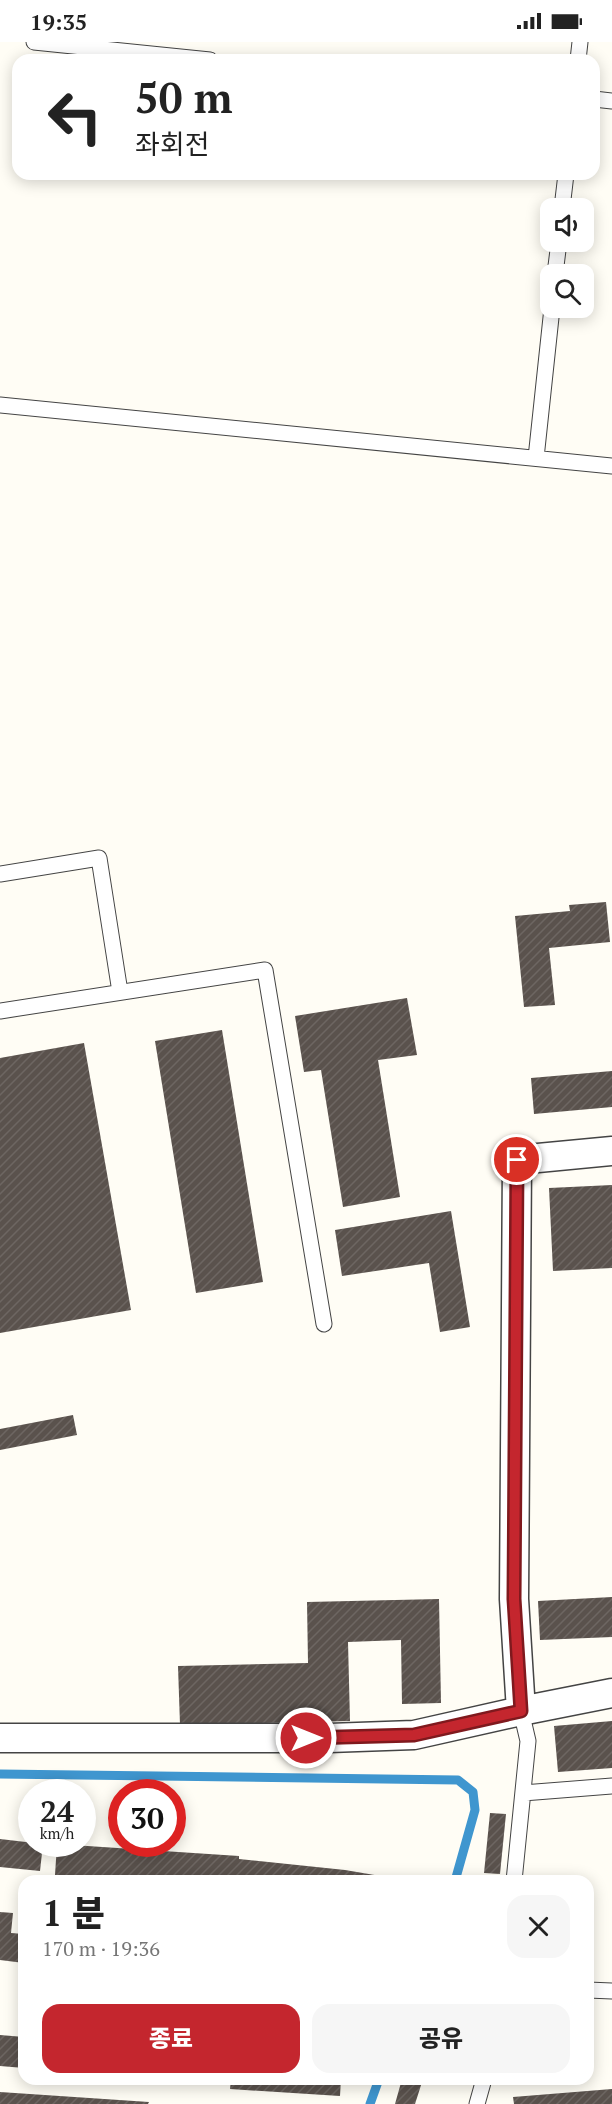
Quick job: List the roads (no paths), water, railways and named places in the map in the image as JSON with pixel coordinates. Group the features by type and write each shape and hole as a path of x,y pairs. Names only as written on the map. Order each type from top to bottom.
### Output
{"street":[{"path":"521,1711 514,1599 517,1160 612,1151"},
{"path":"0,1738 329,1738 414,1735 612,1693"}],"lane":[{"path":"34,42 151,54"},
{"path":"563,198 565,180"},
{"path":"536,458 551,318"},
{"path":"0,405 612,466"},
{"path":"0,874 99,858 120,992"},
{"path":"0,1011 265,970 324,1324"},
{"path":"515,1875 528,1741 521,1711"},
{"path":"523,1793 612,1786"},
{"path":"594,1990 612,1991"},
{"path":"477,2104 482,2085"}],"waterway":[{"path":"0,1774 458,1780 473,1792 475,1810 457,1875"},
{"path":"370,2104 377,2085"}]}
